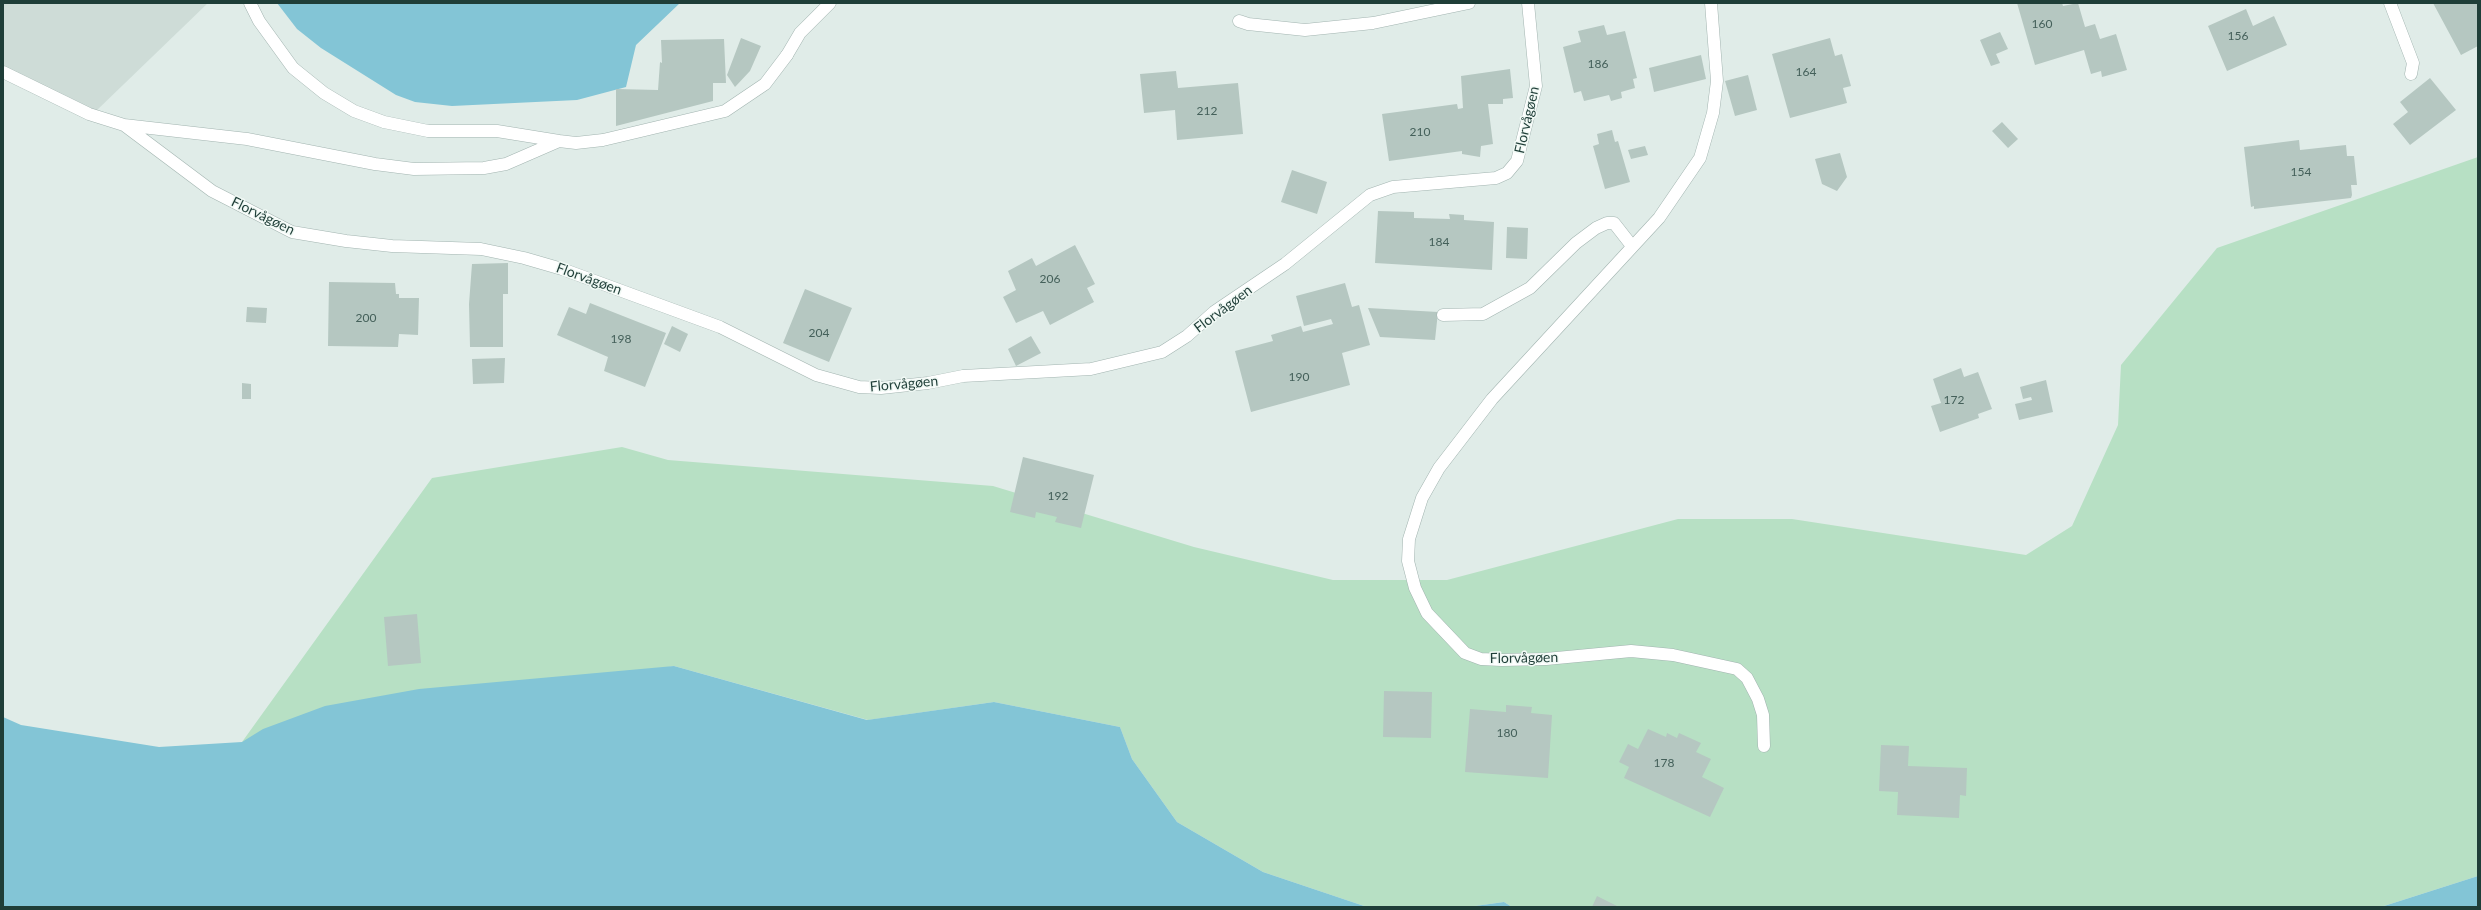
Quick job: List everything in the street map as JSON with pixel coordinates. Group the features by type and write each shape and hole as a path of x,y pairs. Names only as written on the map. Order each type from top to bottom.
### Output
{"street":[{"name":"Florvågøen","path":"250,3 259,21 293,68 324,92 354,111 384,122 428,131 497,131 576,143 603,140 725,111 765,84 787,55 800,33 830,3"},
{"path":"1239,21 1248,24 1305,30 1373,23 1469,3"},
{"name":"Florvågøen","path":"124,125 212,191 292,232 346,242 392,246 481,249 524,258 562,269 720,327 816,375 859,387 881,388 928,383 963,376 1091,369 1162,352 1187,336 1214,312 1285,264 1370,195 1393,187 1496,178 1507,173 1518,161 1530,117 1536,86 1528,3"},
{"name":"Florvågøen","path":"1711,3 1717,81 1712,113 1700,158 1658,218 1492,399 1439,468 1422,498 1409,539 1408,561 1415,588 1427,614 1465,654 1481,659 1546,659 1631,651 1673,655 1737,669 1747,678 1758,699 1763,715 1764,746"},
{"path":"2390,3 2413,63 2411,74"},
{"name":"Florvågøen","path":"3,72 89,114 124,125 162,128 247,139 375,164 414,169 484,168 506,164 559,141"},
{"path":"1443,315 1483,314 1530,288 1576,243 1596,228 1607,223 1614,222 1632,246"}],"shaded area":[{"path":"3,3 208,3 95,112 3,66"}],"green space":[{"path":"2478,157 2478,876 2381,907 1512,907 1504,902 1468,907 1367,907 1263,872 1177,822 1132,759 1120,727 994,702 868,720 674,666 242,742 432,478 622,447 668,460 993,486 1194,547 1333,580 1447,580 1678,519 1792,519 2026,555 2072,526 2118,425 2121,365 2217,248"}],"water":[{"path":"277,3 680,3 636,45 626,87 577,100 452,106 415,102 396,95 321,48 297,29"},
{"path":"674,666 867,720 994,702 1120,727 1132,759 1177,822 1263,872 1367,907 3,907 3,717 21,725 159,747 242,742 263,729 325,706 419,689"},
{"path":"2478,876 2478,907 2381,907"},
{"path":"1504,902 1512,907 1468,907"}],"building":[{"path":"2017,3 2062,3 2063,6 2078,3 2085,27 2095,24 2100,39 2116,34 2127,70 2102,77 2101,71 2091,74 2084,50 2035,65"},
{"path":"2433,3 2478,3 2478,46 2461,55"},
{"path":"2246,9 2253,26 2274,16 2287,45 2227,71 2208,26"},
{"path":"1604,25 1607,35 1625,31 1637,78 1633,79 1635,88 1621,92 1622,98 1611,101 1609,95 1584,101 1581,91 1574,93 1563,47 1581,42 1578,31"},
{"path":"2000,32 2008,49 1996,54 2000,63 1991,66 1980,40"},
{"path":"741,38 761,46 750,71 735,87 727,75"},
{"path":"1830,38 1835,56 1842,54 1851,86 1843,88 1847,103 1790,118 1772,54"},
{"path":"724,39 726,83 713,83 713,101 616,126 616,89 658,90 660,62 662,63 661,40"},
{"path":"1701,55 1706,79 1654,92 1649,68"},
{"path":"1510,69 1513,98 1503,99 1503,104 1488,104 1493,144 1481,146 1480,157 1462,154 1462,151 1389,161 1382,114 1457,104 1458,109 1463,108 1461,76"},
{"path":"1176,71 1178,88 1238,83 1243,134 1177,140 1175,110 1144,113 1140,74"},
{"path":"1748,75 1757,110 1735,116 1725,81"},
{"path":"2430,78 2456,110 2410,145 2393,124 2408,112 2400,102"},
{"path":"2002,122 2018,139 2008,148 1992,131"},
{"path":"1612,130 1615,142 1618,141 1630,182 1605,189 1593,146 1599,144 1597,134"},
{"path":"2299,140 2300,150 2346,145 2347,156 2354,156 2357,185 2351,185 2351,198 2254,209 2254,206 2251,207 2244,147"},
{"path":"1645,146 1648,155 1631,159 1628,150"},
{"path":"1840,153 1847,177 1837,191 1822,184 1815,159"},
{"path":"1292,170 1327,182 1317,214 1281,202"},
{"path":"1378,211 1414,212 1414,218 1450,219 1449,214 1464,215 1464,220 1494,222 1492,270 1375,263"},
{"path":"1507,227 1528,228 1527,259 1506,258"},
{"path":"1075,245 1095,284 1087,288 1094,302 1050,325 1043,311 1016,323 1003,297 1016,290 1008,271 1032,258 1036,266"},
{"path":"508,263 508,294 503,294 503,347 470,347 469,304 472,264"},
{"path":"329,282 395,283 396,294 399,294 399,298 419,298 418,335 399,334 398,347 328,346"},
{"path":"1345,283 1352,307 1359,305 1370,345 1342,353 1350,385 1251,412 1235,351 1273,341 1271,335 1301,326 1303,332 1333,324 1331,319 1304,326 1296,296"},
{"path":"805,289 852,308 829,362 783,343"},
{"path":"590,303 666,333 645,387 604,371 608,357 557,335 569,307 586,314"},
{"path":"247,307 267,308 266,323 246,322"},
{"path":"1368,308 1438,312 1435,340 1380,337"},
{"path":"672,326 688,334 680,352 664,344"},
{"path":"1031,336 1041,353 1016,366 1008,349"},
{"path":"505,358 504,383 473,384 472,359"},
{"path":"1961,368 1964,377 1978,372 1992,409 1978,414 1979,418 1940,432 1931,406 1941,403 1933,379"},
{"path":"2046,380 2053,412 2019,420 2015,404 2032,400 2031,397 2023,399 2020,387"},
{"path":"242,383 251,384 251,399 242,399"},
{"path":"1023,457 1094,475 1081,528 1055,522 1057,517 1036,512 1035,518 1010,512"},
{"path":"417,614 421,663 388,666 384,617"},
{"path":"1384,691 1432,692 1431,738 1383,737"},
{"path":"1506,705 1532,707 1531,713 1552,715 1548,778 1465,772 1470,709 1506,712"},
{"path":"1648,729 1666,737 1667,733 1677,738 1679,733 1701,743 1696,752 1711,759 1702,777 1724,788 1710,817 1624,778 1629,767 1619,762 1628,744 1638,749"},
{"path":"1881,745 1909,746 1908,766 1967,768 1966,796 1960,795 1959,818 1897,815 1898,792 1879,791"},
{"path":"1597,896 1619,907 1592,907"}]}
